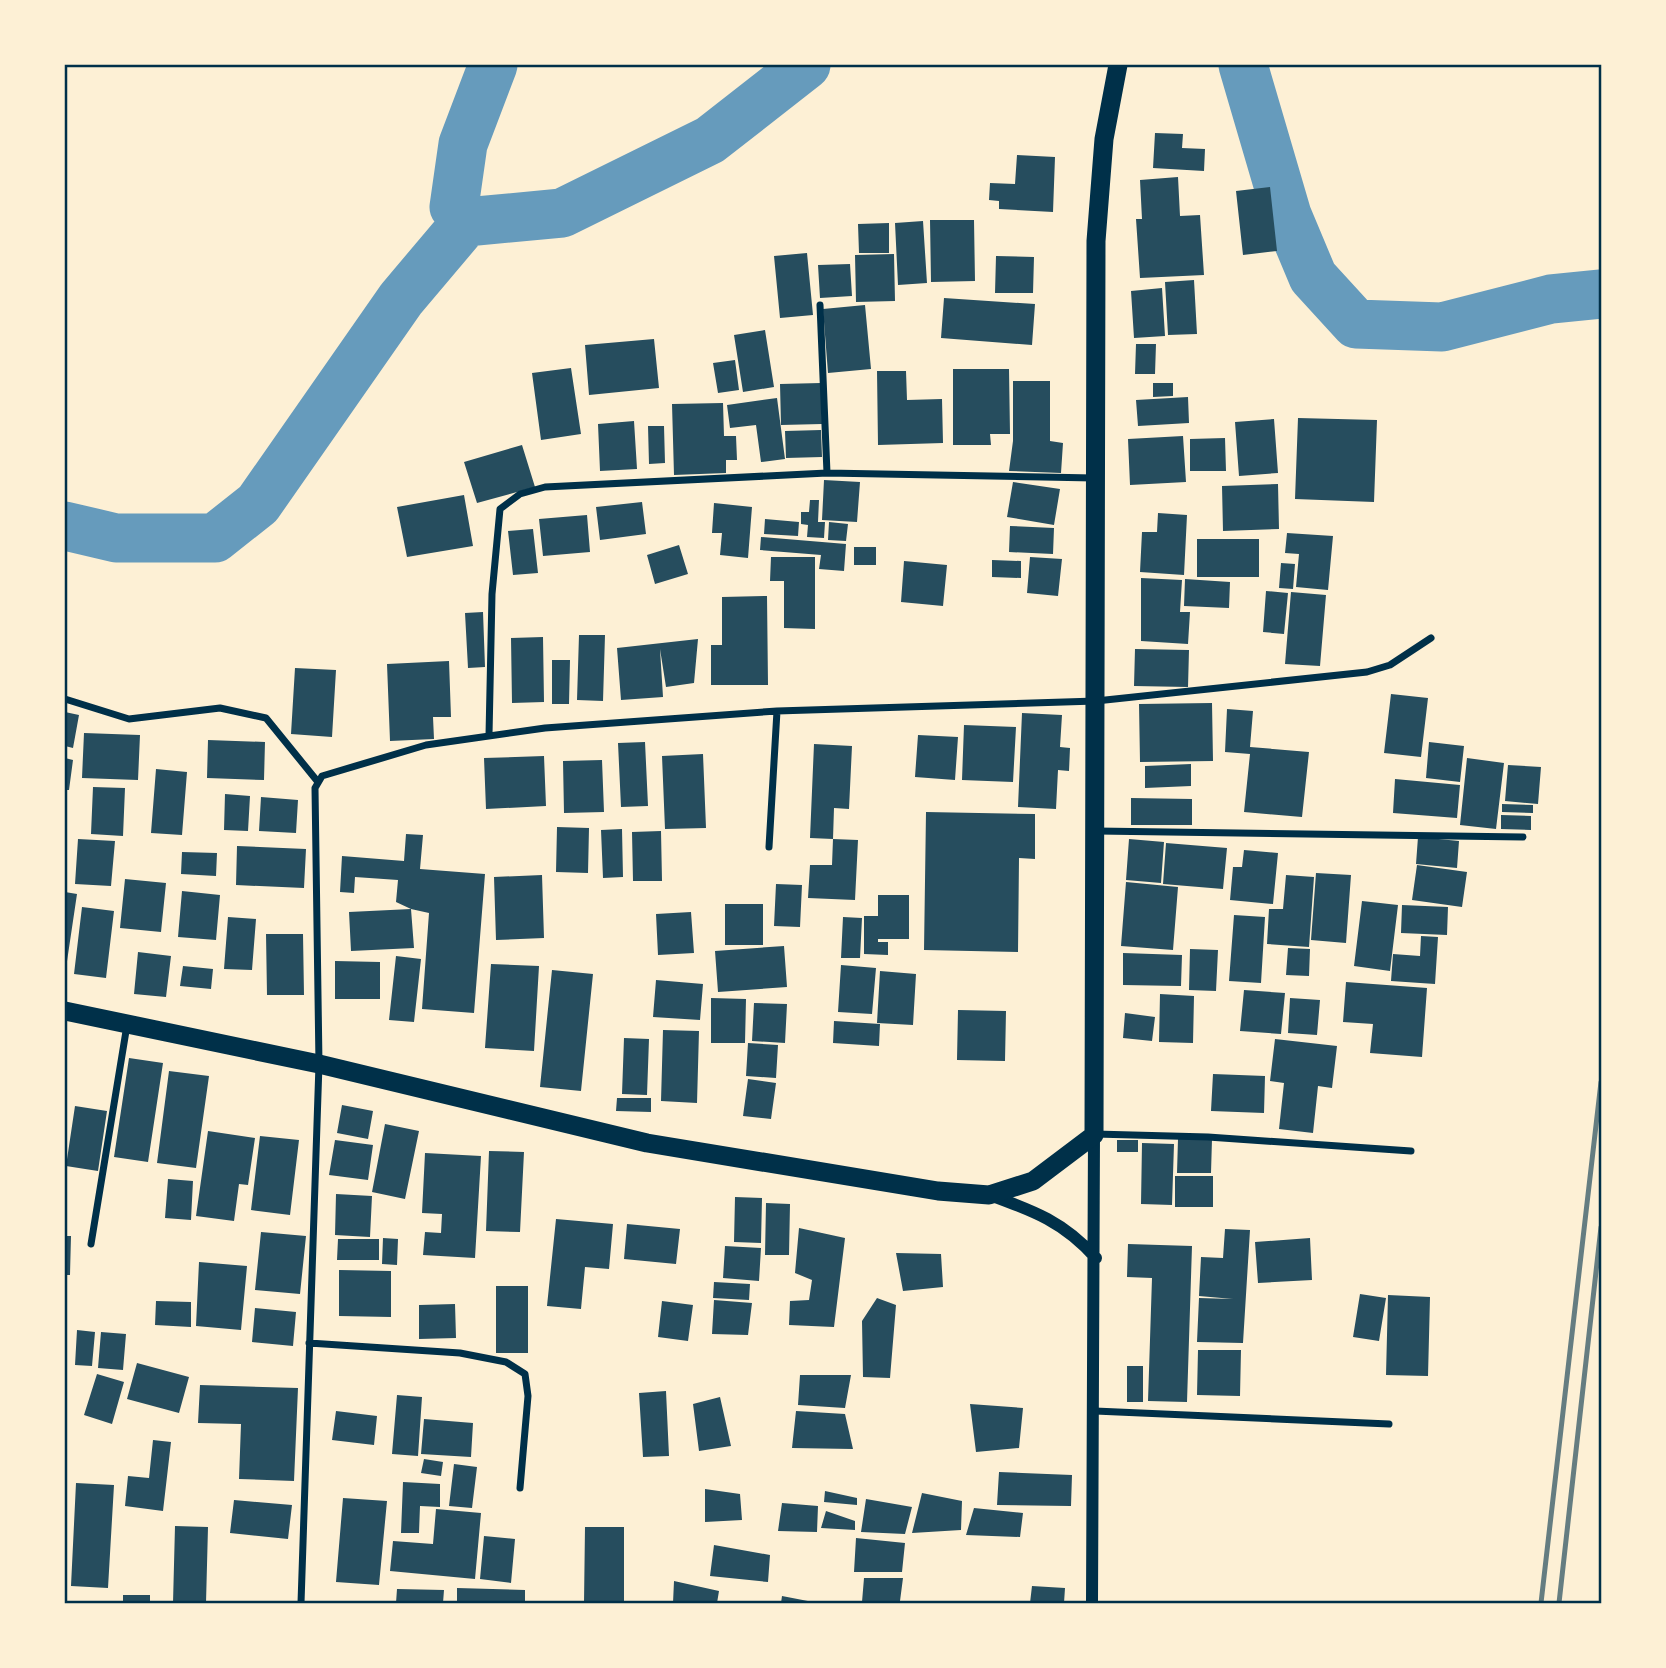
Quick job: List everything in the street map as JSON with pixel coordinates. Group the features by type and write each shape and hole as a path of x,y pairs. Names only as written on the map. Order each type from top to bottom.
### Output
{"highway":[{"path":"65,1011 318,1064 647,1143 937,1191 989,1195 1033,1181 1094,1135 1097,831 1096,241 1104,139 1118,65"}],"street":[{"path":"820,305 827,474"},
{"path":"489,735 492,594 500,509 520,494 545,486 827,474 1095,478"},
{"path":"301,1603 318,1064 314,788 322,776 426,746 545,728 777,711 1096,701 1367,672 1390,665 1431,638"},
{"path":"65,699 129,719 220,708 266,718 318,782"},
{"path":"769,847 777,711"},
{"path":"1097,831 1523,837"},
{"path":"91,1244 127,1025"},
{"path":"1092,1603 1096,1258 1094,1135 1208,1137 1411,1151"},
{"path":"989,1195 1028,1209 1073,1233 1096,1258"},
{"path":"309,1343 460,1353 506,1362 525,1374 528,1396 520,1488"},
{"path":"1095,1411 1389,1424"}],"building":[{"path":"1155,133 1183,134 1182,148 1205,149 1204,171 1153,168"},
{"path":"1017,155 1055,157 1053,212 999,209 999,201 989,200 990,183 1015,184"},
{"path":"1178,177 1180,216 1200,215 1204,275 1140,278 1136,219 1142,219 1140,180"},
{"path":"1270,187 1277,251 1243,255 1236,191"},
{"path":"930,220 974,220 975,281 931,282"},
{"path":"923,221 927,283 898,285 895,223"},
{"path":"889,223 889,253 859,253 858,224"},
{"path":"807,253 813,315 780,318 774,256"},
{"path":"894,254 895,301 856,302 855,255"},
{"path":"996,256 1034,257 1033,293 995,293"},
{"path":"850,264 852,296 820,298 818,265"},
{"path":"1194,280 1197,334 1168,335 1165,282"},
{"path":"1162,288 1165,336 1134,338 1131,291"},
{"path":"944,298 1035,304 1032,345 941,338"},
{"path":"865,305 871,369 828,373 823,309"},
{"path":"765,330 774,387 743,392 734,335"},
{"path":"654,339 659,388 589,395 585,345"},
{"path":"1136,344 1156,344 1155,374 1135,374"},
{"path":"735,360 739,390 718,393 713,363"},
{"path":"571,368 581,434 541,440 532,373"},
{"path":"953,369 1009,369 1010,434 990,434 991,445 953,445"},
{"path":"877,371 906,371 907,400 942,399 943,443 878,445"},
{"path":"1013,381 1050,381 1050,441 1063,443 1061,473 1009,471 1013,441"},
{"path":"821,383 822,424 781,425 780,384"},
{"path":"1153,383 1173,383 1173,396 1153,397"},
{"path":"1188,397 1189,423 1138,426 1136,400"},
{"path":"777,398 785,459 761,462 756,425 730,428 727,405"},
{"path":"723,403 724,436 736,436 737,460 726,460 726,473 674,475 672,404"},
{"path":"1298,418 1377,420 1374,502 1295,499"},
{"path":"1274,419 1278,473 1239,476 1235,422"},
{"path":"634,421 637,469 600,471 598,424"},
{"path":"648,426 664,426 665,463 649,464"},
{"path":"821,430 822,457 786,458 785,431"},
{"path":"1183,436 1186,482 1130,485 1128,439"},
{"path":"1225,438 1226,471 1190,471 1190,439"},
{"path":"522,445 535,487 477,503 464,462"},
{"path":"824,480 860,482 857,522 822,520"},
{"path":"1013,482 1060,489 1054,525 1007,517"},
{"path":"1278,484 1279,529 1223,531 1222,486"},
{"path":"464,495 473,546 407,557 397,507"},
{"path":"810,500 819,500 818,522 825,522 824,538 807,537 808,525 801,524 801,512 809,512"},
{"path":"642,502 646,534 600,540 596,507"},
{"path":"714,503 752,507 748,558 720,555 722,533 712,533"},
{"path":"1158,513 1187,515 1184,575 1140,572 1142,532 1157,532"},
{"path":"587,515 590,552 543,556 539,519"},
{"path":"765,519 799,522 798,536 764,534"},
{"path":"829,522 848,524 846,541 828,540"},
{"path":"1010,526 1054,528 1053,554 1009,552"},
{"path":"533,529 538,573 513,575 508,531"},
{"path":"1287,533 1333,536 1328,590 1296,587 1299,554 1285,553"},
{"path":"761,537 846,544 844,571 819,569 821,555 760,550"},
{"path":"1197,539 1259,539 1259,577 1197,577"},
{"path":"679,545 688,574 655,584 647,555"},
{"path":"854,547 876,547 876,565 854,565"},
{"path":"771,557 815,557 815,629 784,628 784,581 770,581"},
{"path":"1030,557 1062,559 1058,596 1027,593"},
{"path":"992,560 1021,561 1021,578 992,577"},
{"path":"904,561 947,565 943,606 901,602"},
{"path":"1281,563 1295,564 1293,589 1279,588"},
{"path":"1141,578 1182,580 1180,612 1190,612 1188,644 1141,641"},
{"path":"1185,579 1230,582 1229,608 1184,606"},
{"path":"1266,591 1288,593 1284,634 1263,632"},
{"path":"1291,592 1326,595 1320,666 1285,664"},
{"path":"767,596 768,685 711,685 711,645 722,645 722,597"},
{"path":"483,612 485,667 468,668 465,613"},
{"path":"579,635 605,635 603,701 577,700"},
{"path":"543,637 544,702 512,703 511,638"},
{"path":"698,639 694,683 666,687 660,649 663,697 621,700 617,648"},
{"path":"1135,649 1189,650 1188,687 1134,686"},
{"path":"552,660 570,660 569,704 552,704"},
{"path":"449,661 451,717 433,717 434,739 390,741 387,664"},
{"path":"295,668 336,670 332,737 291,734"},
{"path":"1391,694 1428,698 1421,757 1384,753"},
{"path":"1212,703 1213,761 1140,762 1139,704"},
{"path":"1227,709 1253,711 1250,747 1309,752 1302,817 1244,812 1250,754 1225,752"},
{"path":"65,712 79,715 73,748 65,746"},
{"path":"1022,713 1062,715 1060,747 1070,748 1069,771 1058,770 1056,809 1018,807"},
{"path":"964,725 1016,727 1013,782 962,780"},
{"path":"84,733 140,735 138,780 82,778"},
{"path":"918,735 958,737 955,780 915,777"},
{"path":"208,740 265,742 264,780 207,778"},
{"path":"645,742 648,806 621,807 618,743"},
{"path":"1429,742 1464,746 1460,782 1426,778"},
{"path":"814,744 852,746 849,809 834,808 833,839 810,838"},
{"path":"703,754 706,828 665,829 662,756"},
{"path":"544,756 546,806 486,809 484,758"},
{"path":"65,758 73,760 69,790 65,790"},
{"path":"1467,758 1504,763 1496,829 1460,825"},
{"path":"602,760 604,812 564,813 563,761"},
{"path":"1191,764 1191,786 1145,788 1145,766"},
{"path":"1508,765 1541,767 1538,804 1505,801"},
{"path":"156,769 187,772 182,835 151,833"},
{"path":"1395,779 1460,785 1457,818 1393,813"},
{"path":"93,787 125,788 123,836 91,834"},
{"path":"225,794 250,796 248,831 224,830"},
{"path":"261,797 298,800 296,833 259,831"},
{"path":"1131,798 1192,799 1192,825 1131,825"},
{"path":"1502,804 1533,805 1533,813 1502,812"},
{"path":"926,812 1035,814 1035,859 1019,858 1018,952 924,950"},
{"path":"1501,815 1531,816 1531,830 1501,829"},
{"path":"557,827 589,828 588,873 556,872"},
{"path":"622,829 623,877 603,878 601,830"},
{"path":"661,831 662,881 633,881 632,832"},
{"path":"406,834 423,835 420,869 485,874 474,1013 422,1009 429,913 396,902 398,880 355,877 354,893 340,892 342,856 404,861"},
{"path":"1418,837 1459,841 1457,868 1416,864"},
{"path":"78,839 115,841 111,886 75,884"},
{"path":"833,839 858,840 855,900 808,898 810,865 832,865"},
{"path":"1129,839 1164,842 1161,883 1126,880"},
{"path":"1166,843 1227,848 1223,889 1163,884"},
{"path":"237,846 306,849 304,888 236,885"},
{"path":"1244,850 1278,853 1273,904 1230,900 1233,867 1242,867"},
{"path":"182,852 217,853 216,876 181,874"},
{"path":"1417,865 1467,872 1462,907 1412,900"},
{"path":"1316,873 1351,875 1346,943 1311,940"},
{"path":"542,875 544,938 496,940 494,877"},
{"path":"1286,875 1314,877 1309,947 1267,944 1269,909 1283,909"},
{"path":"125,879 166,883 161,932 120,928"},
{"path":"1126,882 1178,887 1173,950 1121,946"},
{"path":"776,884 802,885 800,927 774,926"},
{"path":"182,891 220,895 216,940 178,937"},
{"path":"65,892 77,894 66,968 65,967"},
{"path":"878,895 909,895 909,939 878,939 878,942 888,942 888,955 864,954 864,916 878,916"},
{"path":"1362,901 1398,905 1390,971 1354,966"},
{"path":"725,904 763,904 763,945 725,945"},
{"path":"1402,905 1448,907 1447,935 1401,933"},
{"path":"82,907 114,911 106,978 74,974"},
{"path":"411,909 414,948 351,951 349,912"},
{"path":"691,912 694,953 658,955 656,914"},
{"path":"1234,915 1265,917 1261,983 1229,981"},
{"path":"228,917 256,919 252,970 224,969"},
{"path":"843,917 862,918 860,958 841,958"},
{"path":"266,934 303,934 304,995 267,995"},
{"path":"1421,936 1438,937 1435,984 1391,981 1393,954 1420,956"},
{"path":"784,946 787,987 718,992 715,951"},
{"path":"1288,948 1310,949 1309,976 1286,975"},
{"path":"1190,949 1218,950 1216,991 1189,990"},
{"path":"138,952 171,956 166,997 134,994"},
{"path":"1123,953 1182,955 1181,986 1123,985"},
{"path":"396,956 421,959 414,1022 389,1020"},
{"path":"335,961 380,962 380,999 335,999"},
{"path":"491,964 539,966 534,1051 485,1048"},
{"path":"841,965 876,968 872,1014 838,1012"},
{"path":"183,966 213,969 211,989 180,986"},
{"path":"552,970 593,974 581,1091 540,1087"},
{"path":"880,971 916,974 913,1025 877,1023"},
{"path":"656,980 703,984 700,1020 653,1017"},
{"path":"1346,982 1427,988 1422,1057 1370,1053 1373,1024 1343,1022"},
{"path":"1244,990 1285,993 1281,1034 1240,1031"},
{"path":"1160,994 1194,996 1193,1043 1159,1042"},
{"path":"711,998 746,999 745,1043 711,1043"},
{"path":"1290,998 1320,1000 1317,1035 1288,1033"},
{"path":"754,1003 787,1004 785,1043 752,1041"},
{"path":"958,1010 1006,1011 1005,1061 957,1060"},
{"path":"1125,1013 1155,1017 1152,1041 1123,1038"},
{"path":"834,1021 880,1024 879,1046 833,1043"},
{"path":"663,1030 699,1031 697,1103 661,1101"},
{"path":"624,1038 649,1039 647,1095 622,1094"},
{"path":"1275,1039 1337,1046 1332,1088 1318,1086 1313,1133 1279,1129 1284,1083 1270,1081"},
{"path":"748,1043 778,1045 776,1078 746,1076"},
{"path":"129,1058 163,1063 148,1162 114,1157"},
{"path":"169,1071 209,1076 196,1168 157,1163"},
{"path":"1213,1074 1265,1076 1264,1113 1211,1111"},
{"path":"748,1079 776,1083 771,1119 743,1116"},
{"path":"617,1098 651,1098 651,1112 616,1111"},
{"path":"342,1105 373,1111 368,1139 337,1133"},
{"path":"75,1106 107,1111 98,1171 66,1166"},
{"path":"385,1124 419,1131 405,1199 372,1192"},
{"path":"208,1131 255,1138 248,1185 239,1184 234,1221 196,1216"},
{"path":"260,1136 299,1140 290,1215 251,1210"},
{"path":"1178,1139 1212,1139 1211,1173 1177,1173"},
{"path":"335,1140 373,1145 368,1180 329,1175"},
{"path":"1117,1140 1138,1140 1138,1152 1117,1152"},
{"path":"1142,1143 1174,1144 1172,1205 1141,1204"},
{"path":"489,1151 524,1152 520,1232 486,1231"},
{"path":"425,1153 481,1156 475,1258 423,1255 425,1232 441,1233 442,1214 422,1213"},
{"path":"1175,1176 1213,1176 1213,1207 1175,1207"},
{"path":"168,1179 193,1181 191,1220 165,1218"},
{"path":"336,1194 372,1196 370,1237 335,1235"},
{"path":"735,1197 762,1198 761,1243 734,1242"},
{"path":"766,1203 790,1204 789,1255 765,1255"},
{"path":"556,1219 613,1224 609,1269 585,1267 581,1309 547,1306"},
{"path":"627,1224 680,1229 676,1264 624,1259"},
{"path":"799,1228 845,1238 834,1327 789,1325 790,1301 809,1300 812,1280 795,1273"},
{"path":"1225,1229 1250,1230 1243,1343 1197,1342 1199,1298 1233,1299 1199,1296 1201,1257 1223,1258"},
{"path":"261,1232 306,1236 300,1294 255,1290"},
{"path":"65,1236 71,1236 70,1275 65,1275"},
{"path":"383,1238 398,1239 397,1265 382,1264"},
{"path":"1310,1238 1312,1280 1258,1283 1255,1242"},
{"path":"338,1239 379,1239 379,1260 337,1260"},
{"path":"1128,1244 1192,1246 1187,1402 1148,1401 1152,1278 1127,1277"},
{"path":"725,1246 761,1248 759,1281 723,1278"},
{"path":"896,1253 941,1254 943,1287 903,1291"},
{"path":"199,1262 247,1266 241,1330 196,1326"},
{"path":"339,1270 391,1271 391,1317 339,1316"},
{"path":"714,1282 750,1284 749,1300 713,1298"},
{"path":"496,1286 528,1286 528,1353 496,1353"},
{"path":"1360,1294 1386,1298 1379,1341 1353,1337"},
{"path":"1388,1295 1430,1297 1428,1376 1386,1375"},
{"path":"877,1298 896,1305 890,1378 863,1377 862,1321"},
{"path":"714,1300 752,1303 748,1335 712,1334"},
{"path":"156,1301 191,1302 191,1327 155,1325"},
{"path":"662,1301 693,1305 688,1341 658,1337"},
{"path":"455,1304 456,1338 419,1339 419,1305"},
{"path":"255,1308 296,1312 293,1346 252,1342"},
{"path":"77,1330 95,1332 92,1366 75,1365"},
{"path":"101,1332 126,1334 123,1370 98,1368"},
{"path":"1198,1350 1241,1350 1240,1396 1197,1395"},
{"path":"137,1363 189,1377 179,1413 127,1399"},
{"path":"1127,1366 1143,1366 1143,1402 1127,1402"},
{"path":"97,1374 124,1382 112,1424 84,1415"},
{"path":"800,1375 851,1375 845,1408 798,1405"},
{"path":"200,1385 298,1388 294,1481 239,1479 241,1424 198,1423"},
{"path":"666,1391 669,1456 643,1457 639,1393"},
{"path":"397,1395 422,1397 418,1456 392,1454"},
{"path":"720,1397 731,1446 699,1451 693,1404"},
{"path":"970,1404 1023,1408 1019,1448 976,1452"},
{"path":"336,1411 377,1416 374,1445 332,1440"},
{"path":"796,1411 845,1414 853,1449 792,1448"},
{"path":"424,1419 473,1423 471,1457 421,1454"},
{"path":"153,1440 171,1442 163,1511 125,1506 128,1476 149,1478"},
{"path":"424,1459 443,1462 441,1476 421,1473"},
{"path":"454,1464 477,1467 472,1508 449,1506"},
{"path":"999,1472 1072,1475 1071,1506 997,1505"},
{"path":"403,1482 440,1484 440,1507 420,1506 419,1533 401,1533"},
{"path":"76,1483 114,1485 108,1588 71,1586"},
{"path":"705,1489 740,1494 742,1520 705,1522"},
{"path":"825,1491 857,1498 857,1505 824,1502"},
{"path":"922,1493 962,1501 961,1530 912,1533"},
{"path":"343,1498 387,1501 379,1585 336,1582"},
{"path":"866,1499 912,1507 905,1534 861,1532"},
{"path":"234,1500 292,1505 288,1539 230,1533"},
{"path":"782,1503 818,1506 817,1532 778,1531"},
{"path":"974,1508 1023,1513 1020,1537 966,1535"},
{"path":"436,1509 481,1513 475,1579 390,1571 393,1541 433,1544"},
{"path":"826,1511 855,1521 855,1530 821,1528"},
{"path":"175,1526 208,1527 206,1603 173,1603"},
{"path":"585,1527 624,1527 624,1603 584,1603"},
{"path":"484,1536 515,1539 511,1583 480,1579"},
{"path":"856,1538 905,1543 902,1572 854,1572"},
{"path":"714,1545 770,1555 768,1582 710,1576"},
{"path":"864,1578 903,1578 900,1601 862,1602"},
{"path":"674,1581 719,1591 717,1603 673,1603"},
{"path":"1032,1586 1065,1588 1064,1603 1030,1603"},
{"path":"457,1588 525,1590 525,1603 457,1603"},
{"path":"397,1589 444,1590 443,1603 396,1603"},
{"path":"123,1595 150,1595 150,1603 123,1603"},
{"path":"782,1596 813,1602 813,1603 781,1603"}],"waterway":[{"path":"466,222 454,207 463,144 493,65"},
{"path":"65,526 116,538 215,538 258,504 401,299 466,222 562,213 710,140 806,65"},
{"path":"1243,65 1287,215 1313,277 1356,324 1442,327 1551,299 1601,294"}],"railway":[{"path":"1541,1603 1601,1082"},
{"path":"1559,1603 1601,1227"}]}
